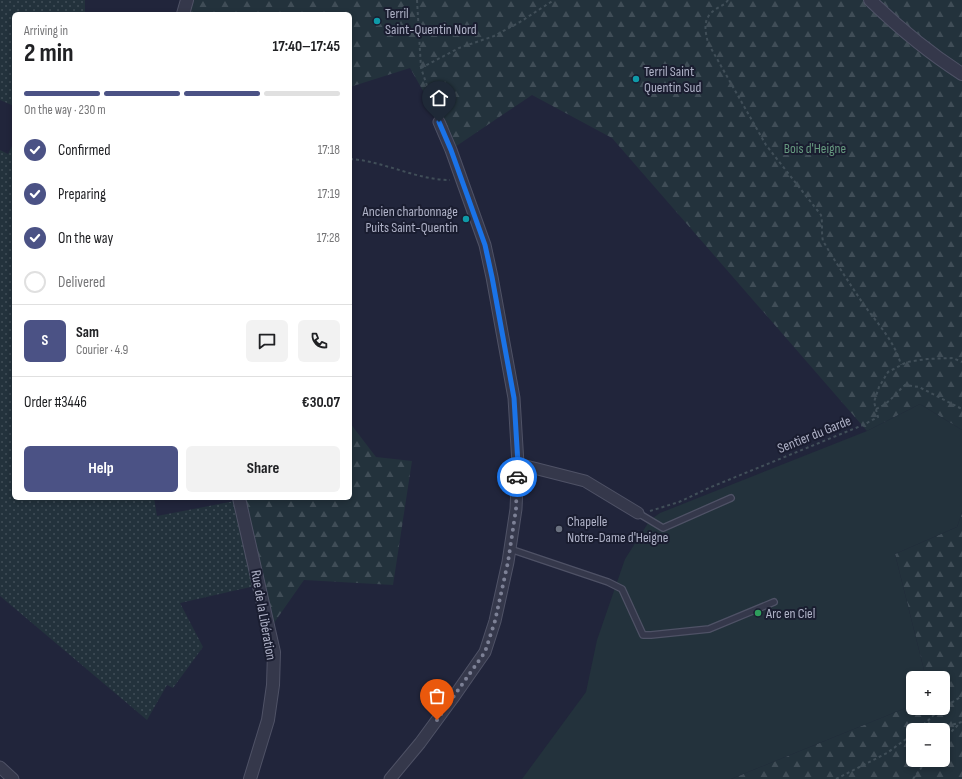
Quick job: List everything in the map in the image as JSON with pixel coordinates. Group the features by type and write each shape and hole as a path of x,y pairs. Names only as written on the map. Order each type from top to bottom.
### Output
{"street":[{"path":"184,12 187,0"},
{"path":"870,0 924,48 962,74"},
{"path":"390,779 425,737 485,652 495,621 510,549 516,509 518,464 514,398 492,277 485,245 462,180 439,122"},
{"path":"518,464 585,481 638,512"},
{"name":"Rue de la Libération","path":"239,500 274,652 273,685 268,720 250,779"},
{"path":"0,767 13,779"}],"lane":[{"path":"638,512 663,528 731,498"},
{"path":"510,549 608,582 622,589 643,635 708,629 774,602"}],"path":[{"path":"417,0 421,68 439,122"},
{"path":"421,68 459,48 494,36 520,22 554,0"},
{"path":"728,0 725,4 714,10 706,20 705,29 708,43 766,146 821,215 823,225 821,233 823,241 859,297 893,344 899,356 901,365"},
{"path":"352,159 364,160 440,180 462,180"},
{"name":"Sentier du Garde","path":"638,512 679,502 711,487 863,425 878,417 874,402 879,387 888,372 907,362 927,359 953,358 962,362"},
{"path":"876,409 887,404 905,385 919,387 962,409"},
{"path":"925,723 937,712 962,696"},
{"path":"950,725 961,722"},
{"path":"950,733 961,722"},
{"path":"836,779 887,753 906,739"},
{"path":"913,779 922,767"}],"green space":[{"path":"0,0 85,0 85,12 12,12 12,105 0,100"},
{"name":"Bois d'Heigne","path":"187,0 962,0 962,430 920,404 867,431 612,138 532,95 455,147 410,68 352,86 352,12 184,12"},
{"path":"12,146 12,500 154,500 157,516 240,500 259,585 180,603 203,647 173,688 167,685 147,720 0,596 0,150 8,154"},
{"name":"Arc en Ciel","path":"920,404 962,430 962,513 957,527 895,554 924,671 906,671 906,708 731,779 522,779 586,692 597,640 625,559 650,520 660,513 867,431"},
{"path":"352,426 376,457 412,461 393,585 304,580 269,630 239,500 352,500"},
{"path":"962,513 962,779 731,779 906,708 906,715 950,715 950,671 924,671 895,554 957,527"}],"way so far":[{"path":"437,720 454,698 485,652 495,621 508,562 516,509 517,477"}],"place":[{"name":"Terril Saint-Quentin Nord","path":"377,21"},
{"name":"Terril Saint Quentin Sud","path":"636,79"},
{"name":"Ancien charbonnage Puits Saint-Quentin","path":"466,219"},
{"name":"Chapelle Notre-Dame d'Heigne","path":"559,529"},
{"name":"Arc en Ciel","path":"758,613"}],"route":[{"path":"439,122 451,150 485,245 514,398 518,464 517,477"}]}
